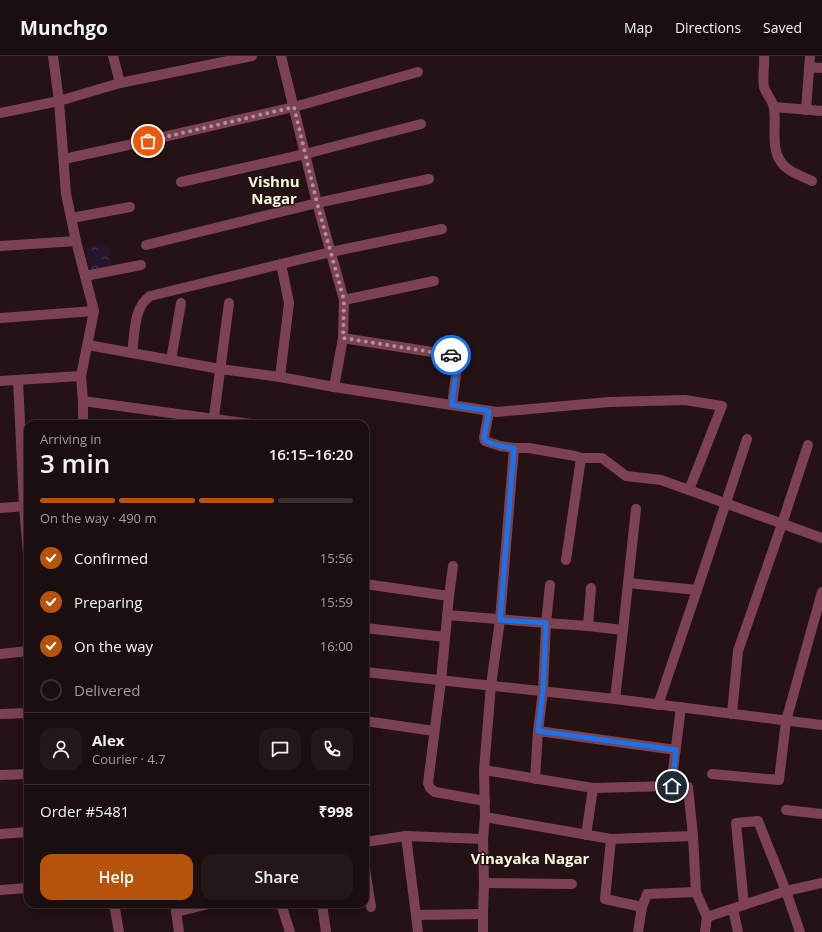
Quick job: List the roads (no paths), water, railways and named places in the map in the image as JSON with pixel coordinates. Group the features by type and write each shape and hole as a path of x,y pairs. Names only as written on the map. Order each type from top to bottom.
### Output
{"street":[{"path":"54,56 66,194 76,241 94,311 81,376 83,420"},
{"path":"113,56 120,83"},
{"path":"0,113 59,101 120,83 252,56"},
{"path":"281,56 317,203 344,300 343,338 334,386"},
{"path":"764,56 764,87 774,107 775,152 787,169 812,181"},
{"path":"806,110 810,56"},
{"path":"809,67 822,68"},
{"path":"64,159 294,107 418,72"},
{"path":"774,107 822,111"},
{"path":"181,182 305,154 421,124"},
{"path":"146,246 317,203 429,179"},
{"path":"72,218 130,207"},
{"path":"132,353 138,312 145,300 150,296 331,252 442,229"},
{"path":"0,246 76,241"},
{"path":"280,377 289,303 281,264"},
{"path":"85,276 141,265"},
{"path":"344,300 434,281"},
{"path":"171,360 181,303"},
{"path":"214,420 229,303"},
{"path":"0,318 94,311"},
{"path":"343,338 451,355 455,357 457,367 452,405"},
{"path":"88,344 220,369 280,377 497,412 609,402 685,400 722,406 689,490"},
{"path":"0,382 81,376"},
{"path":"18,380 24,474"},
{"path":"83,401 207,420"},
{"path":"489,411 484,438 485,441 500,446 529,448 581,458 602,458 626,476 662,480 822,538"},
{"path":"658,705 747,439"},
{"path":"732,714 738,651 808,446"},
{"path":"483,932 483,839 485,817 484,770 491,685 500,620 514,448"},
{"path":"566,560 581,458"},
{"path":"0,508 24,506"},
{"path":"615,699 636,509"},
{"path":"453,566 428,783 430,788 435,792 484,801"},
{"path":"628,583 697,590"},
{"path":"369,585 449,596"},
{"path":"535,779 550,585"},
{"path":"588,626 591,588"},
{"path":"712,774 779,780 786,721 822,592"},
{"path":"447,615 623,630"},
{"path":"369,628 445,637"},
{"path":"0,654 24,652"},
{"path":"369,672 615,699 822,725"},
{"path":"672,786 681,707"},
{"path":"0,714 24,713"},
{"path":"369,722 434,731"},
{"path":"538,731 676,750"},
{"path":"484,770 593,788 688,787 693,836 696,892 707,917 705,932"},
{"path":"0,775 24,774"},
{"path":"586,835 593,788"},
{"path":"786,810 822,814"},
{"path":"485,817 612,839 693,836"},
{"path":"744,905 736,823 758,821 786,891 800,932"},
{"path":"0,834 24,832"},
{"path":"369,841 406,836 483,839"},
{"path":"406,836 418,932"},
{"path":"612,839 605,899 642,908"},
{"path":"484,883 572,884"},
{"path":"707,917 786,891 822,883"},
{"path":"0,890 24,888"},
{"path":"638,932 642,908 647,894 696,892"},
{"path":"369,894 371,907"},
{"path":"115,908 120,932"},
{"path":"176,908 179,932"},
{"path":"282,908 290,932"},
{"path":"323,908 326,932"},
{"path":"733,909 738,932"},
{"path":"416,915 483,914"}],"district":[{"name":"Vishnu Nagar","path":"274,190"},
{"name":"Vinayaka Nagar","path":"530,858"}]}
